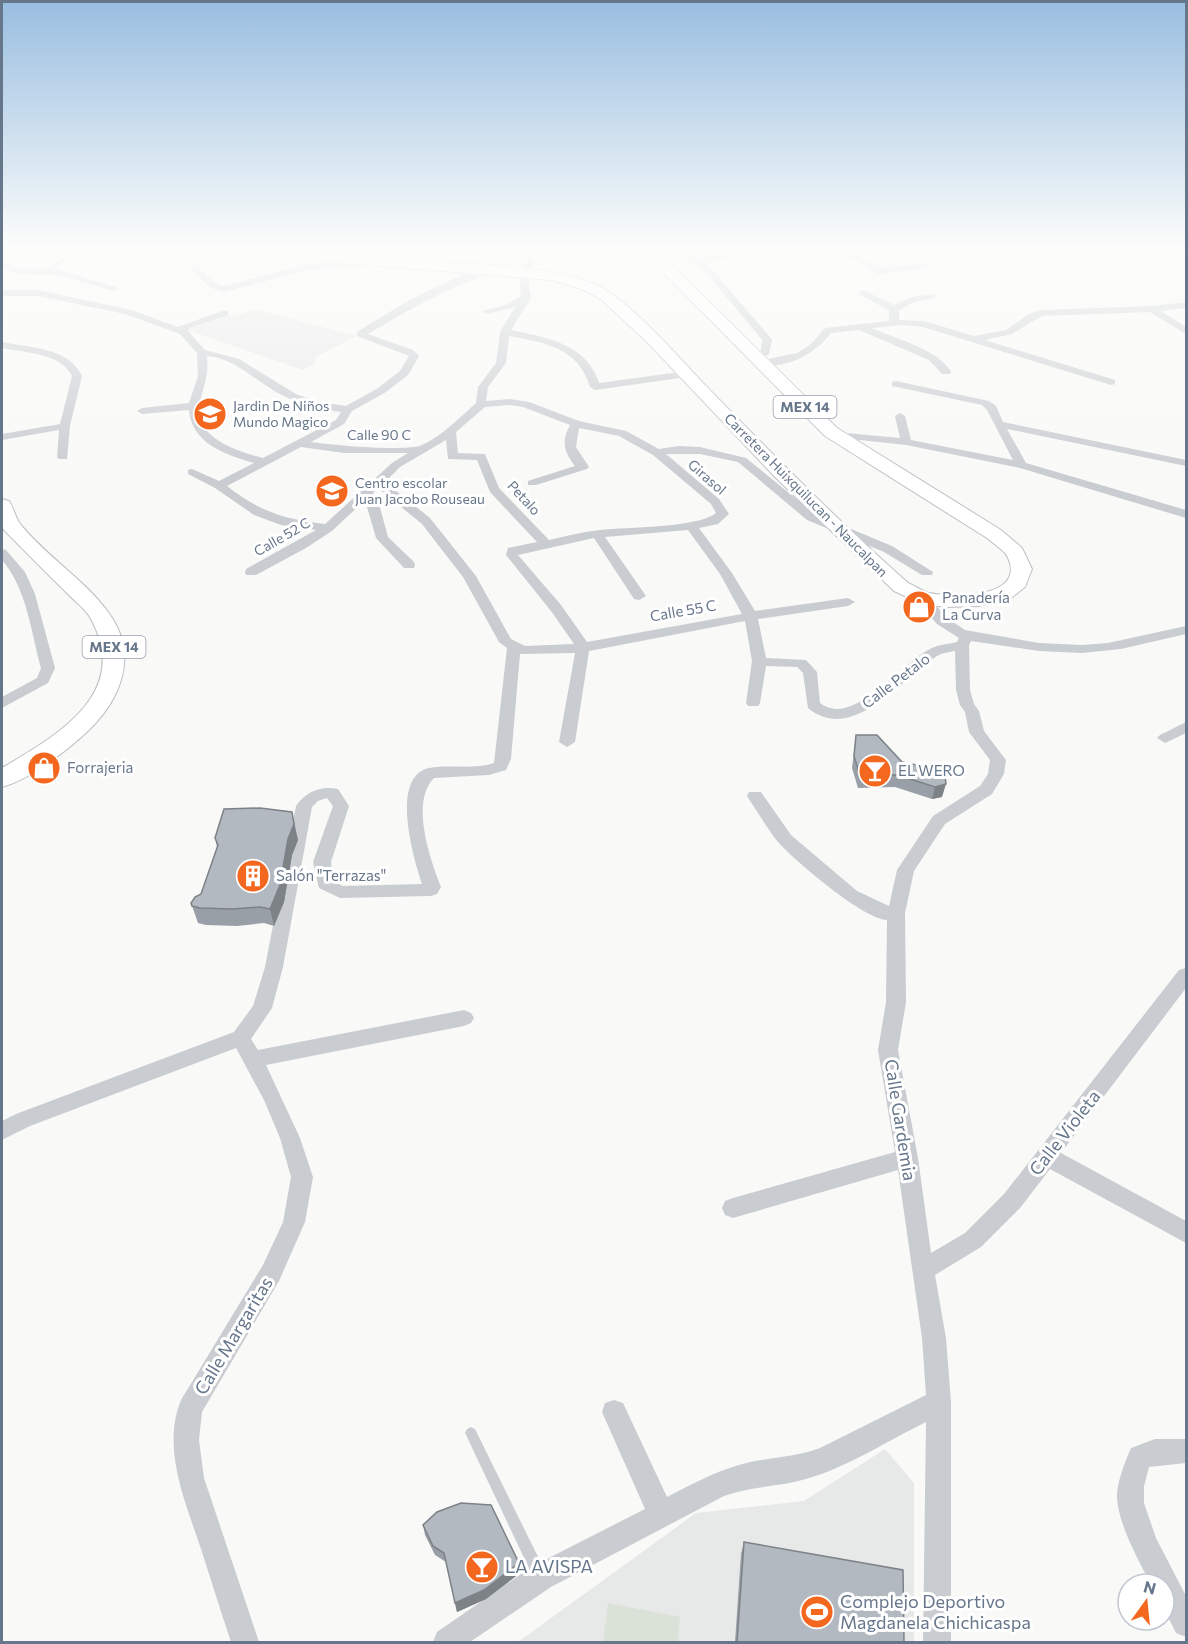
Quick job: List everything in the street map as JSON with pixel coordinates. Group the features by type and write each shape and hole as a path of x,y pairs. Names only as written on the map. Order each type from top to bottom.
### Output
{"main road":[{"name":"Carretera Huixquilucan - Naucalpan","path":"636,325 834,525 901,587 922,598 978,600 1004,594 1018,583 1022,569 1015,552 994,534 837,435 810,412 724,325"},
{"name":"MEX 14","path":"2,505 11,526 100,615 110,631 116,660 111,684 86,721 45,752 2,779"}],"street":[{"path":"162,325 183,332 202,352 231,359 285,393 318,406 348,409"},
{"path":"183,332 182,328 190,325"},
{"path":"219,486 340,422 348,409 382,390 404,373 414,356 410,352 360,334 376,325"},
{"path":"509,325 505,332 503,356 497,370 484,386 480,399 482,404 510,402 525,404 576,424 613,430 644,444 657,453"},
{"path":"754,325 767,340 766,352 760,360"},
{"path":"760,360 801,356 812,350 828,330 871,325"},
{"path":"926,325 1111,382"},
{"path":"974,340 1009,332 1019,325"},
{"path":"860,326 933,358 943,366 946,372"},
{"path":"505,332 543,340 571,351 590,372 595,388 687,374"},
{"path":"4,346 57,356 72,366 76,376 65,426 63,458"},
{"path":"202,352 202,378 194,406 195,424 204,435 226,448 264,462"},
{"path":"896,384 985,403 993,408 999,424 1022,465"},
{"name":"Calle 52 C","path":"251,572 302,545 328,528 366,491 401,462 450,432 482,404"},
{"path":"142,411 194,406"},
{"path":"900,416 906,442"},
{"path":"532,483 583,467 576,460 569,446 571,432 576,424"},
{"path":"999,424 1186,463"},
{"path":"2,437 65,426"},
{"name":"Petalo","path":"450,432 452,457 482,456 485,470 494,489 545,543"},
{"path":"837,435 906,442 1022,465 1186,514"},
{"name":"Calle 90 C","path":"297,443 344,450 424,450"},
{"name":"Girasol","path":"657,453 684,450 728,455 742,460 811,517 888,549 927,572"},
{"name":"Girasol","path":"584,647 556,608 512,555 512,551 597,534 690,526 721,517 722,509 657,453"},
{"path":"192,472 219,486 247,508 272,520 328,528"},
{"path":"2,1131 23,1120 242,1038 262,1008 274,967 304,806 316,795 332,793 341,806 322,862 322,879 325,884 340,892 431,890 414,813 416,794 424,778 430,773 489,771 500,766 503,759 508,689 519,649 506,642 469,576 426,521 377,482"},
{"path":"366,491 373,500 378,529 383,539 409,565"},
{"path":"690,526 737,588 751,616 759,662 753,703"},
{"path":"597,534 639,596"},
{"path":"2,553 19,572 28,594 48,668 43,680 2,703"},
{"path":"922,598 942,623 965,641 1082,649 1123,644 1186,630"},
{"name":"Calle 55 C","path":"519,649 563,650 751,616 848,602"},
{"name":"Calle Petalo","path":"759,662 801,663 810,672 813,705 823,712 837,714 857,711 934,652 965,641"},
{"name":"Calle Gardemia","path":"937,1642 939,1402 934,1338 888,1050 896,1002 896,912 906,870 939,820 986,790 996,774 998,760 977,732 972,711 967,705 963,690 965,641"},
{"path":"567,742 584,647"},
{"path":"1165,738 1186,727"},
{"path":"755,796 785,839 851,895 883,914 896,912"},
{"name":"Calle Violeta","path":"923,1270 973,1240 1012,1201 1186,975"},
{"path":"254,1059 465,1018"},
{"name":"Calle Margaritas","path":"242,1038 273,1098 302,1177 294,1222 271,1274 190,1409 186,1440 191,1478 245,1642"},
{"path":"1048,1157 1186,1233"},
{"path":"733,1208 907,1158"},
{"path":"447,1642 541,1577 718,1485 740,1477 804,1467 826,1459 939,1402"},
{"path":"614,1412 661,1513"},
{"path":"1186,1451 1155,1452 1140,1457 1133,1477 1130,1502 1138,1528 1186,1623"}],"lane":[{"path":"471,1433 541,1577"}],"shaded area":[{"path":"191,325 314,325 357,336 315,357 315,363 303,370 182,328"},
{"path":"885,1449 914,1483 914,1642 518,1642 696,1513 804,1501"},
{"path":"608,1603 680,1617 678,1642 603,1642"}],"building":[{"path":"856,735 877,735 902,762 931,768 945,775 946,784 935,787 898,775 860,775 854,756"},
{"name":"Salón \"Terrazas\"","path":"260,808 292,812 294,824 288,839 280,885 270,909 192,906 191,903 195,897 201,894 218,845 215,838 224,809"},
{"name":"LA AVISPA","path":"461,1503 491,1505 519,1563 484,1590 455,1603 444,1553 433,1546 423,1525 437,1512"},
{"name":"Complejo Deportivo Magdanela Chichicaspa","path":"744,1542 903,1570 904,1642 737,1642"}],"place":[{"name":"Jardin De Niños Mundo Magico","path":"210,414"},
{"name":"Centro escolar Juan Jacobo Rouseau","path":"332,491"},
{"name":"Panadería La Curva","path":"919,607"},
{"name":"Forrajeria","path":"44,768"},
{"name":"EL WERO","path":"875,771"},
{"name":"Salón \"Terrazas\"","path":"253,876"},
{"name":"LA AVISPA","path":"482,1567"},
{"name":"Complejo Deportivo Magdanela Chichicaspa","path":"817,1612"}]}
